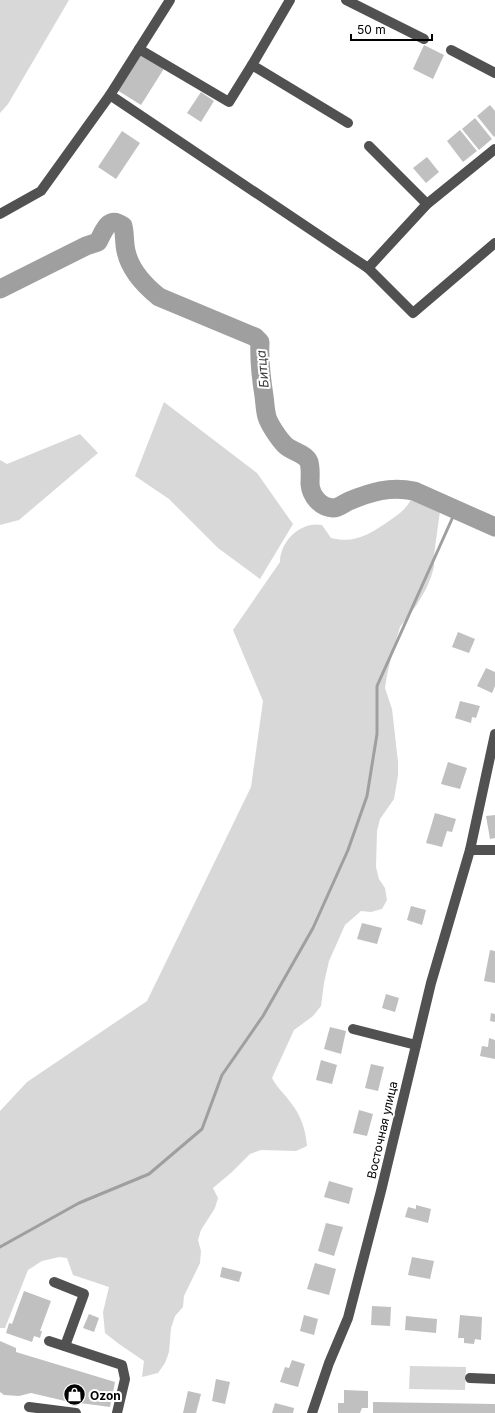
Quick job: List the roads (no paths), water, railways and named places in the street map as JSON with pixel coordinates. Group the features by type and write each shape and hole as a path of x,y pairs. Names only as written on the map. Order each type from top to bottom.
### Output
{"street":[{"path":"0,214 41,191 110,95 170,0"},
{"path":"139,49 229,102 290,0"},
{"path":"346,0 424,39"},
{"path":"451,50 495,73"},
{"path":"252,65 348,124"},
{"path":"110,95 368,268 413,312 495,243"},
{"path":"369,146 427,204"},
{"path":"368,268 427,204 495,149"},
{"name":"Восточная улица","path":"312,1413 329,1363 348,1318 381,1191 431,983 470,850 495,734"},
{"path":"470,850 495,850"},
{"path":"353,1029 416,1045"},
{"path":"54,1282 84,1294 65,1346"},
{"path":"49,1341 122,1365 125,1379 117,1413"},
{"path":"470,1378 495,1379"},
{"path":"29,1407 76,1413"}],"waterway":[{"name":"Битца","path":"0,289 86,246 98,242 110,223 118,223 123,226 125,248 134,271 153,292 159,297 255,337 260,342 261,375 268,420 274,431 285,445 305,457 309,462 312,493 320,503 324,506 335,508 365,495 381,491 397,489 414,491 495,527"},
{"path":"0,1247 79,1203 149,1174 202,1129 222,1075 263,1016 313,928 348,850 367,796 377,734 377,686 456,510"}],"place":[{"name":"Ozon","path":"74,1395"}]}
